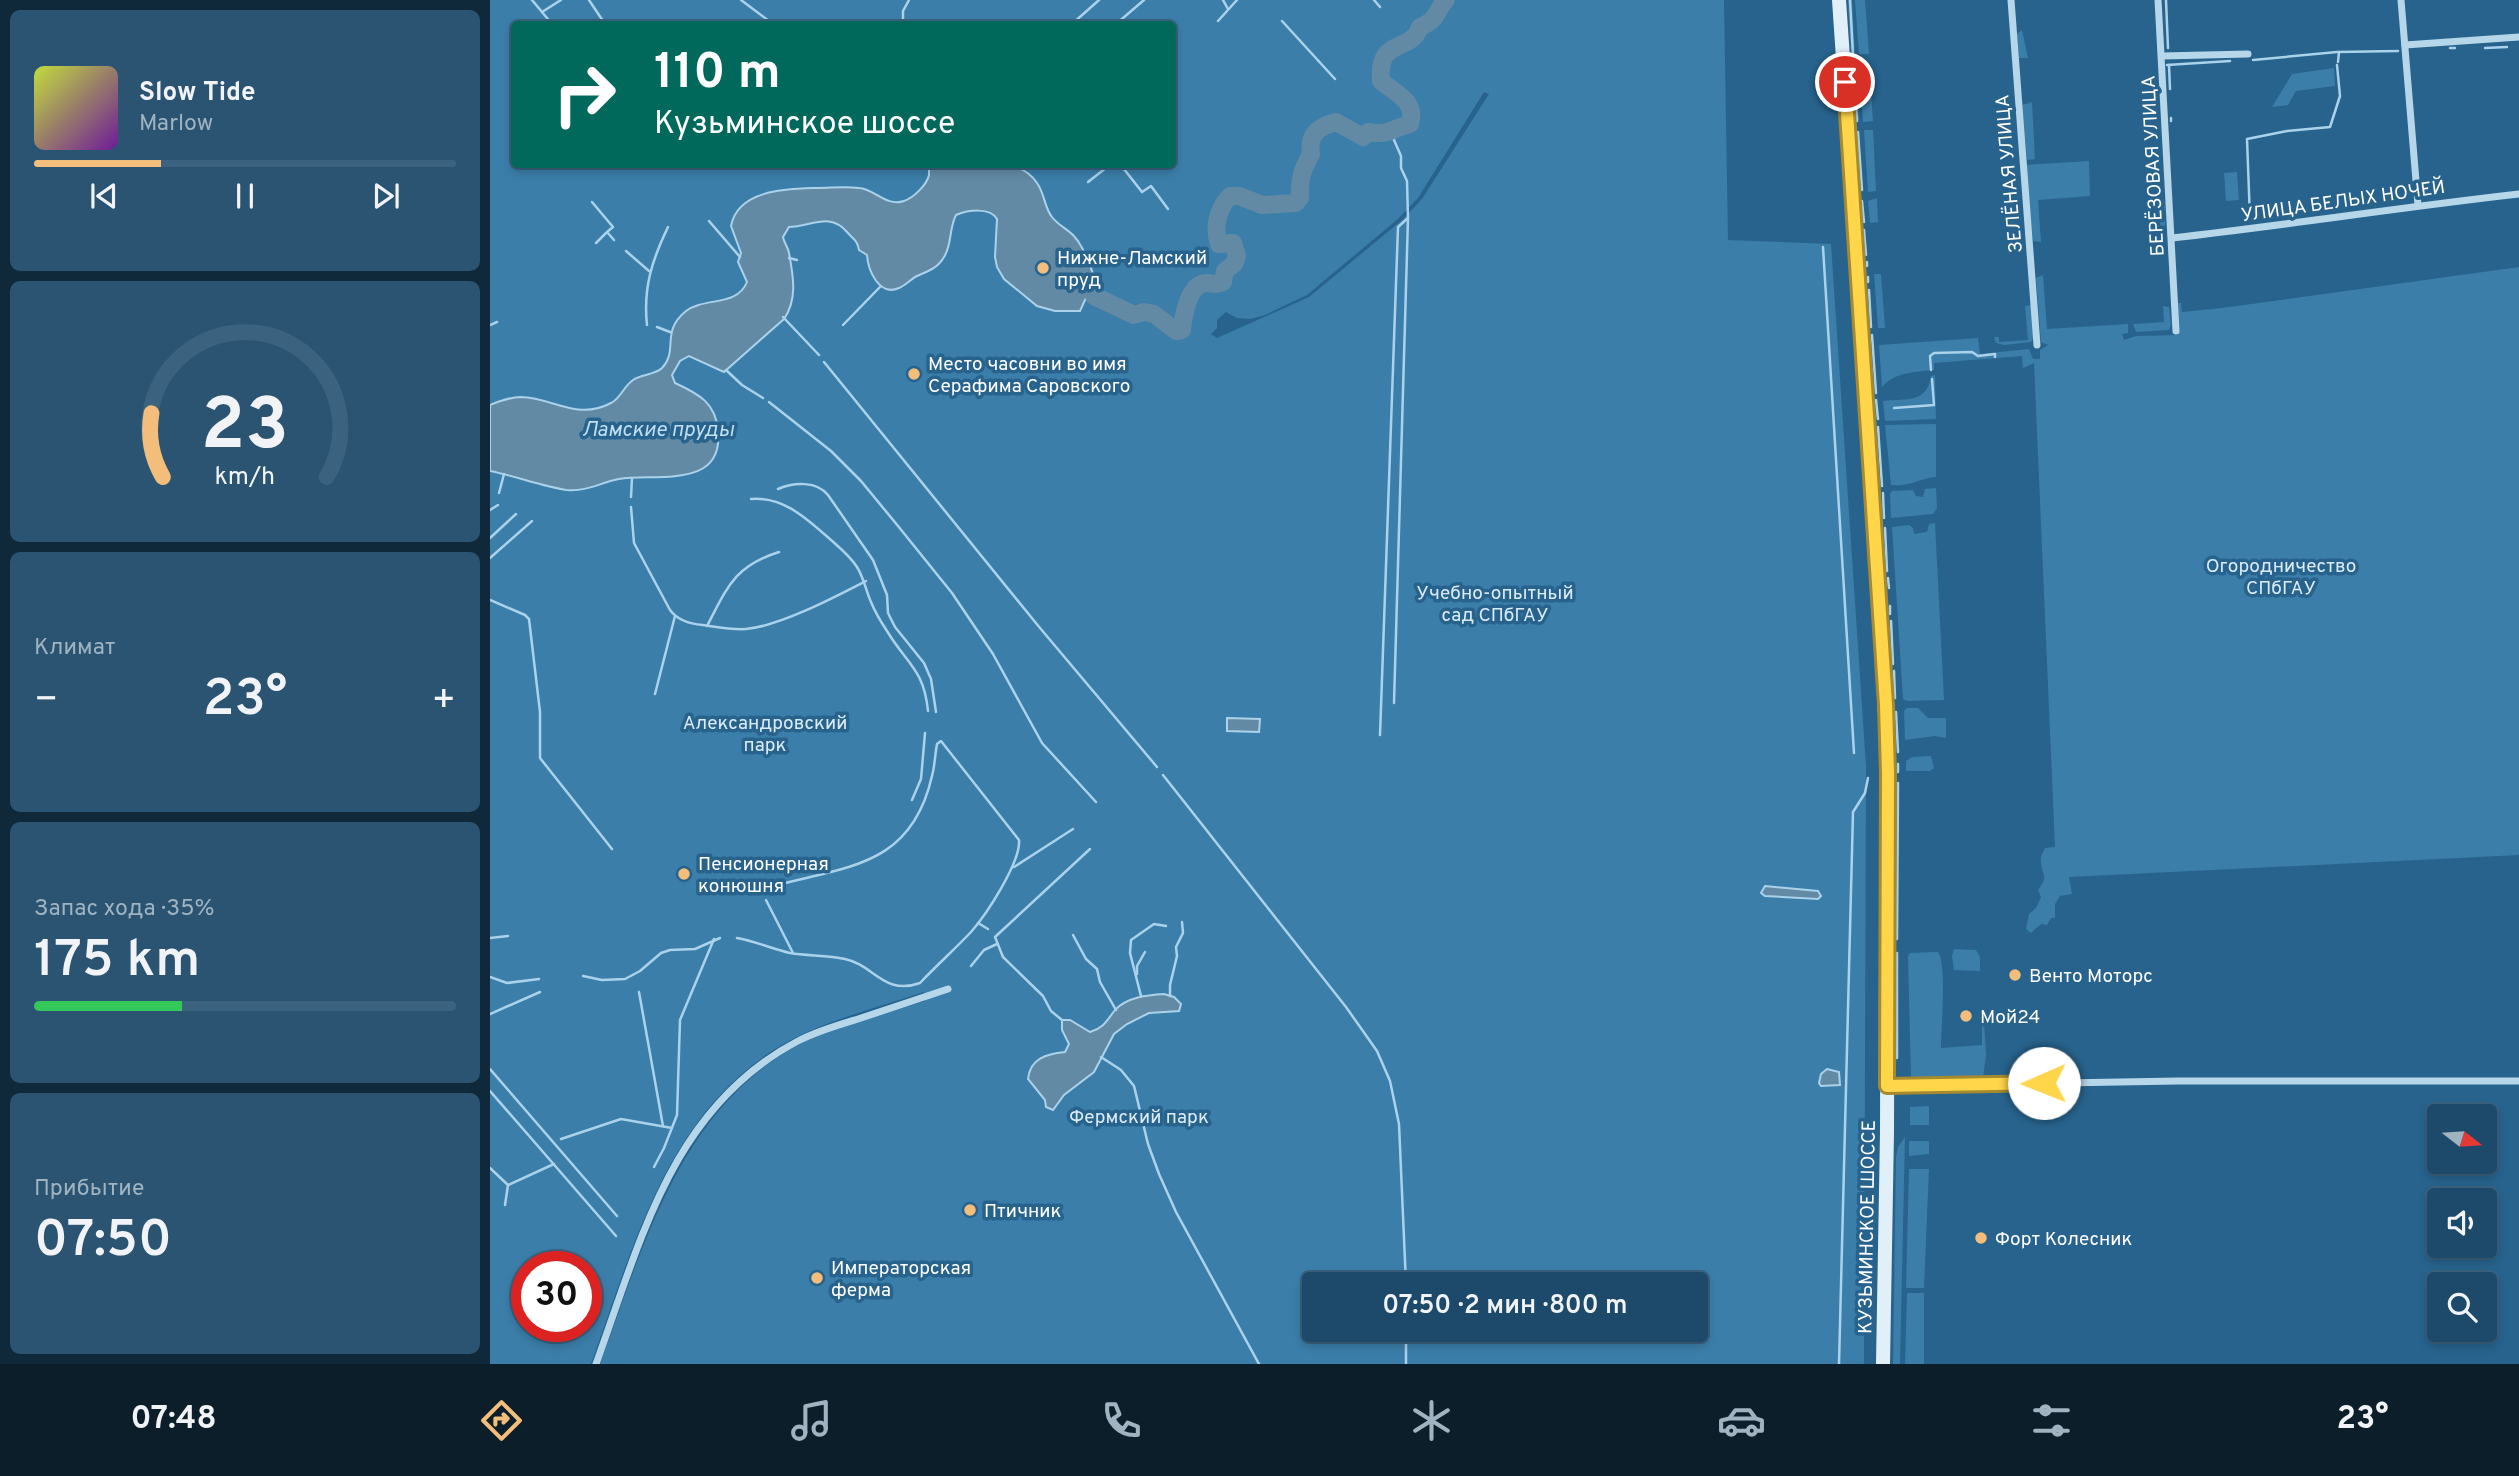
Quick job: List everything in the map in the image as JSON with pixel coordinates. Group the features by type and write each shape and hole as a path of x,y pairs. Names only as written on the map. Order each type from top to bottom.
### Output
{"main road":[{"name":"КУЗЬМИНСКОЕ ШОССЕ","path":"1839,0 1886,705 1887,1086 1883,1364"}],"street":[{"name":"ЗЕЛЁНАЯ УЛИЦА","path":"2011,0 2037,345"},
{"name":"БЕРЁЗОВАЯ УЛИЦА","path":"2158,0 2176,331"},
{"path":"2401,0 2418,205"},
{"path":"2404,45 2519,37"},
{"path":"2162,57 2248,54"},
{"name":"УЛИЦА БЕЛЫХ НОЧЕЙ","path":"2172,238 2519,194"},
{"path":"596,1364 662,1190 688,1142 722,1098 762,1063 811,1034 948,989"},
{"path":"1887,1086 2178,1081 2519,1082"}],"green space":[{"path":"490,0 1724,0 1728,240 1831,244 1866,766 1864,1364 600,1364 651,1227 696,1142 724,1104 759,1071 800,1044 845,1025 925,1001 924,992 838,1020 789,1041 748,1069 713,1102 685,1140 661,1182 623,1272 602,1332 602,1251 511,1251 511,1342 599,1342 591,1364 490,1364","holes":["1484,92 1489,94 1422,199 1401,221 1309,297 1217,338 1211,334 1217,328 1217,320 1226,312 1237,318 1250,319 1265,315 1307,295 1398,219 1418,198"]},
{"path":"1848,0 1852,0 1855,55 1851,56"},
{"path":"1855,0 1865,0 1869,54 1859,54"},
{"path":"2022,30 2028,58 2019,58 2017,34"},
{"path":"1859,62 1869,62 1873,121 1863,122"},
{"path":"1852,63 1856,63 1859,120 1855,121"},
{"path":"2334,68 2335,86 2296,91 2288,105 2272,107 2292,74"},
{"path":"2032,102 2035,159 2027,160 2022,105"},
{"path":"1864,130 1873,130 1876,191 1868,192"},
{"path":"2089,161 2090,196 2038,200 2041,242 2033,241 2025,165"},
{"path":"2237,172 2239,200 2226,201 2224,173"},
{"path":"1877,198 1878,222 1870,223 1868,201"},
{"path":"2165,202 2165,227 2157,227 2156,203"},
{"name":"Огородничество СПбГАУ","path":"2519,267 2519,855 2069,877 2072,894 2060,896 2055,904 2055,918 2051,918 2047,925 2041,924 2031,933 2026,929 2029,914 2036,908 2041,897 2038,890 2044,878 2041,856 2045,848 2055,847 2034,363 2023,368 2022,356 1934,363 1934,370 1899,376 1882,387 1879,345 1978,338 1980,354 2029,349 2033,359 2040,359 2040,350 2048,345 2041,342 2036,278 2043,275 2047,329 2128,324 2128,333 2122,334 2124,340 2136,336 2178,335 2178,303 2181,303 2182,312 2222,308"},
{"path":"1874,274 1881,274 1885,328 1878,328"},
{"path":"2031,305 2034,337 2031,342 2004,345 1996,343 1994,337 1999,337 1999,342 2028,340 2025,306"},
{"path":"2163,306 2169,307 2169,330 2136,332 2133,324 2164,322"},
{"path":"1935,375 1936,419 1885,421 1883,401 1920,395 1929,385 1931,376"},
{"path":"1936,424 1936,477 1904,485 1891,485 1885,425"},
{"path":"1936,488 1937,508 1933,514 1891,518 1892,491 1913,490 1916,496 1923,497 1925,489"},
{"path":"1935,523 1944,700 1907,701 1903,699 1892,527 1909,525 1914,534 1927,532 1929,524"},
{"path":"1907,708 1918,708 1928,718 1946,718 1946,738 1935,736 1905,740 1904,711"},
{"path":"1931,756 1934,768 1930,771 1906,771 1906,761 1912,757"},
{"path":"1954,949 1976,950 1980,957 1980,971 1954,970"},
{"path":"1938,952 1943,982 1941,1048 1982,1045 1984,1021 1986,1055 1983,1078 1911,1078 1908,956 1910,953"},
{"path":"1929,1106 1929,1125 1910,1125 1910,1107"},
{"path":"1905,1137 1900,1364 1893,1364 1896,1157 1898,1147"},
{"path":"1909,1141 1929,1141 1929,1154 1909,1156"},
{"path":"1909,1169 1929,1169 1924,1288 1906,1288"},
{"path":"1907,1293 1924,1293 1924,1364 1905,1364"}],"water":[{"name":"Нижне-Ламский пруд","path":"929,168 1019,168 1029,174 1040,187 1052,217 1080,244 1095,278 1080,311 1055,311 1037,306 1004,279 995,257 997,219 984,211 956,215 947,252 942,261 892,290 876,281 867,255 859,250 855,240 841,226 827,221 789,227 783,237 792,270 793,295 784,319 724,372 689,356 680,361 672,375 675,383 699,396 714,413 718,431 717,450 710,463 699,471 684,475 619,479 574,490 490,471 490,405 521,397 587,410 611,403 633,380 662,368 669,354 674,326 686,311 736,295 742,290 747,282 738,262 741,253 731,226 743,205 754,198 779,191 843,187 865,189 886,200 898,202 915,194 926,183"},
{"path":"1227,718 1260,719 1259,732 1227,731"},
{"path":"1765,886 1818,891 1821,896 1818,899 1765,896 1761,893"},
{"path":"1164,994 1174,997 1181,1004 1179,1011 1149,1013 1127,1024 1114,1034 1094,1072 1064,1095 1053,1110 1046,1107 1045,1100 1028,1079 1029,1072 1040,1058 1065,1052 1069,1044 1062,1030 1062,1020 1070,1020 1090,1032 1102,1026 1125,1002"},
{"path":"1827,1069 1839,1072 1840,1085 1821,1086 1821,1074"}],"waterway":[{"path":"532,0 550,21"},
{"path":"542,12 561,0"},
{"path":"589,0 603,21"},
{"path":"741,0 769,21"},
{"path":"903,21 903,11 909,0"},
{"path":"1075,21 1099,0"},
{"path":"1120,21 1144,0"},
{"path":"1223,0 1228,9"},
{"path":"1218,21 1237,0"},
{"path":"1374,0 1380,7"},
{"path":"1094,296 1134,315 1144,312 1154,314 1176,331 1182,330 1188,302 1195,289 1206,283 1223,282 1225,271 1234,264 1237,256 1233,243 1219,244 1216,231 1220,212 1230,196 1239,196 1262,205 1296,203 1300,198 1305,165 1311,154 1311,141 1319,129 1336,122 1363,137 1369,132 1386,132 1410,124 1411,109 1399,94 1381,81 1381,67 1389,51 1416,35 1420,27 1433,18 1446,0"},
{"path":"1850,0 1853,55"},
{"path":"2166,0 2168,48"},
{"path":"1282,21 1335,79"},
{"path":"2485,48 2507,47"},
{"path":"2450,48 2455,48"},
{"path":"2253,60 2337,52 2398,51"},
{"path":"2338,62 2339,52"},
{"path":"2167,65 2230,61"},
{"path":"1853,63 1857,121"},
{"path":"2169,65 2170,89"},
{"path":"2250,219 2247,139 2287,131 2330,127 2340,96 2337,65"},
{"path":"1394,703 1408,218 1407,181 1394,140 1395,131"},
{"path":"1858,132 1862,190"},
{"path":"1088,182 1106,168"},
{"path":"1123,168 1142,192 1151,186 1168,209"},
{"path":"1862,201 1864,222"},
{"path":"592,202 613,227 607,232 614,240"},
{"path":"1380,735 1398,227 1408,218"},
{"path":"709,221 740,257"},
{"path":"647,325 646,299 650,275 668,227"},
{"path":"1864,230 1866,255"},
{"path":"596,243 606,233"},
{"path":"1823,247 1854,753"},
{"path":"626,251 649,271"},
{"path":"789,258 797,260"},
{"path":"1868,277 1868,282"},
{"path":"843,325 880,287"},
{"path":"1869,290 1871,327"},
{"path":"783,317 819,355"},
{"path":"490,325 497,322"},
{"path":"657,327 670,332"},
{"path":"1872,335 1876,393"},
{"path":"1931,370 1930,356 1934,353 1972,352 1978,356 1995,354 1995,357"},
{"path":"824,362 1157,767"},
{"path":"726,370 742,385 763,398"},
{"path":"1894,408 1934,405 1932,379"},
{"path":"1876,400 1878,419"},
{"path":"769,402 831,451 861,481 898,526 952,593 993,654 1042,743 1096,802"},
{"path":"1878,427 1882,486"},
{"path":"499,493 504,474"},
{"path":"631,497 632,478"},
{"path":"778,489 805,484 818,487 828,495 873,560 887,595 888,613 895,627 924,663 931,679 936,712"},
{"path":"1883,493 1884,518"},
{"path":"751,499 785,505 813,525 851,559 859,571 878,617 923,685 928,711"},
{"path":"490,510 498,505"},
{"path":"631,507 634,543 670,610 689,623 735,629 760,627 807,610 866,581"},
{"path":"490,538 516,514"},
{"path":"490,558 532,521"},
{"path":"1885,528 1887,571"},
{"path":"707,626 734,580 752,564 779,552"},
{"path":"1888,578 1889,588"},
{"path":"490,600 529,619 540,712 540,758 612,849"},
{"path":"1890,606 1890,614"},
{"path":"655,694 675,616"},
{"path":"1891,621 1893,664"},
{"path":"1894,671 1895,698"},
{"path":"1896,712 1898,752"},
{"path":"912,800 921,779 925,733"},
{"path":"737,938 790,953 845,959 897,986 920,983 971,932 985,914 1009,874 1019,840 941,741 937,744 933,772 922,806 909,829 892,846 849,867 770,887"},
{"path":"1898,764 1898,772"},
{"path":"1163,775 1346,1007 1377,1051 1390,1081 1399,1124 1405,1272"},
{"path":"1839,1364 1853,812 1865,793 1868,778"},
{"path":"1897,939 1898,783"},
{"path":"1014,867 1073,829"},
{"path":"1062,1020 1051,1011 1043,996 1003,957 995,937 1090,849"},
{"path":"766,900 793,953"},
{"path":"1170,996 1176,947 1183,933 1182,922"},
{"path":"978,923 988,929"},
{"path":"1141,996 1130,953 1131,940 1154,924 1166,926"},
{"path":"1073,935 1086,959 1097,969 1100,982 1116,1010"},
{"path":"490,938 508,936"},
{"path":"583,976 602,980 625,979 640,971 661,953 695,949 720,938"},
{"path":"654,1167 677,1115 680,1020 714,939"},
{"path":"971,966 984,950 997,944"},
{"path":"1137,974 1137,966 1145,952"},
{"path":"1897,953 1897,1058"},
{"path":"490,977 507,983 539,979"},
{"path":"490,1014 540,992"},
{"path":"639,992 663,1126"},
{"path":"1101,1057 1121,1070 1134,1086 1148,1144 1176,1212 1259,1364"},
{"path":"490,1069 617,1216"},
{"path":"490,1091 616,1236"},
{"path":"561,1139 621,1119 672,1128"},
{"path":"505,1205 508,1185 554,1164"},
{"path":"490,1168 508,1185"},
{"path":"1406,1342 1406,1364"}],"place":[{"name":"Нижне-Ламский пруд","path":"1043,268"},
{"name":"Место часовни во имя Серафима Саровского","path":"914,374"},
{"name":"Пенсионерная конюшня","path":"684,874"},
{"name":"Венто Моторс","path":"2015,975"},
{"name":"Мой24","path":"1966,1016"},
{"name":"Птичник","path":"970,1210"},
{"name":"Форт Колесник","path":"1981,1238"},
{"name":"Императорская ферма","path":"817,1278"}],"route":[{"path":"1845,82 1886,705 1887,1086 2044,1083"}],"water label":[{"name":"Ламские пруды","path":"658,429"}],"park label":[{"name":"Учебно-опытный сад СПбГАУ","path":"1495,603"},
{"name":"Александровский парк","path":"765,733"},
{"name":"Фермский парк","path":"1139,1116"}]}
